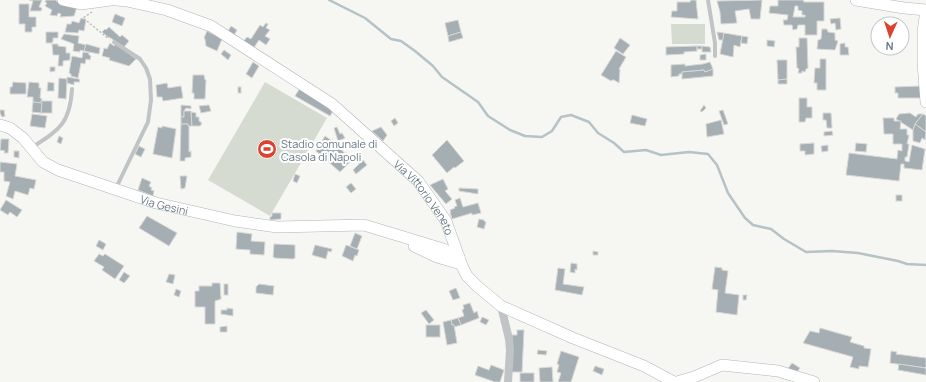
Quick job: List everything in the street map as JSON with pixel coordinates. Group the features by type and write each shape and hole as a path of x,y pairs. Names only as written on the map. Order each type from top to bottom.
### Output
{"street":[{"path":"63,0 81,4 111,0"},
{"name":"Via Vittorio Veneto","path":"116,0 167,10 211,26 332,104 418,181 446,221 467,276 501,306 573,338 644,366 676,382 694,377 722,365 778,371 814,382"},
{"path":"861,0 910,9 926,10"},
{"path":"926,7 923,62 926,102"},
{"path":"910,9 924,27"},
{"name":"Via Gesini","path":"0,125 14,131 23,138 43,162 58,170 156,203 235,221 277,227 349,224"},
{"path":"349,224 364,225 443,249 460,260"},
{"path":"349,224 417,247 437,257 467,276"},
{"path":"437,257 460,260"},
{"path":"501,306 509,339 510,350 508,382"}],"lane":[{"path":"708,0 715,43 715,56"},
{"path":"114,42 140,59 146,68 150,79 151,100 148,122 114,190"},
{"path":"31,148 60,127 65,121 71,104 72,89"}],"path":[{"path":"94,10 83,18 114,42"}],"shaded area":[{"path":"671,24 705,24 705,44 672,44"},
{"name":"Stadio comunale di Casola di Napoli","path":"265,82 327,118 270,216 208,180"}],"building":[{"path":"29,0 42,0 39,7 42,8 41,11 30,11 33,1"},
{"path":"46,0 57,0 56,1 63,4 77,7 74,16 60,17 61,14 58,13 57,16 50,15 52,10 45,6 47,3 45,2"},
{"path":"691,0 696,0 698,19 671,17 672,11 677,11 677,2 690,2"},
{"path":"762,0 760,19 751,19 749,9 735,11 737,23 721,24 717,1"},
{"path":"778,0 824,2 824,21 817,21 817,35 805,35 805,25 798,25 797,29 793,30 792,25 784,25 783,20 787,20 788,15 769,13 770,6 778,6","holes":["795,6 798,6 798,10 802,11 802,15 805,15 805,17 793,17"]},
{"path":"19,4 29,4 29,17 36,17 36,27 32,27 32,32 25,32 25,24 19,24"},
{"path":"115,14 125,18 122,26 112,22"},
{"path":"81,18 86,20 84,31 79,30 78,33 65,32 67,24 71,24 72,21 79,23"},
{"path":"840,18 841,29 836,30 835,23 831,24 830,19"},
{"path":"458,20 461,32 448,36 445,23"},
{"path":"266,23 268,24 266,28 270,30 265,36 270,39 266,45 259,40 253,49 243,42 247,37 251,39 260,25 263,27"},
{"path":"231,26 237,30 233,37 227,33"},
{"path":"109,27 120,37 122,35 129,41 124,47 102,32"},
{"path":"822,29 827,29 828,32 835,33 835,40 838,41 835,50 817,49 818,40 821,39"},
{"path":"207,31 222,39 217,51 206,46 204,38"},
{"path":"46,32 58,32 58,38 53,38 52,43 46,43"},
{"path":"461,32 463,38 449,42 448,36"},
{"path":"717,32 724,33 723,40 719,40"},
{"path":"724,33 742,36 740,47 734,45 733,57 720,54"},
{"path":"64,34 79,36 78,43 86,45 84,51 73,51 74,44 61,39"},
{"path":"742,36 748,37 747,44 741,43"},
{"path":"620,38 630,45 623,54 614,48"},
{"path":"799,38 807,38 808,68 805,72 802,71 802,73 798,73 799,69 797,68 796,47 799,47"},
{"path":"767,40 775,41 774,47 767,46"},
{"path":"110,43 114,46 116,44 136,59 129,66 109,60 110,58 102,56 104,48 107,49"},
{"path":"845,43 845,47 848,47 849,55 840,55 840,44"},
{"path":"52,44 58,44 58,46 66,47 66,53 70,53 70,60 63,61 63,66 58,66 59,55 53,55"},
{"path":"86,44 100,48 99,54 84,51"},
{"path":"697,46 697,51 684,52 684,54 666,55 666,47"},
{"path":"697,46 702,46 702,49 697,49"},
{"path":"702,46 710,47 711,52 702,52"},
{"path":"224,50 231,55 228,60 221,54"},
{"path":"616,51 626,57 619,69 619,83 614,80 611,81 601,75"},
{"path":"83,52 89,53 91,56 90,60 86,59 85,64 81,63 78,78 71,76 69,73 72,56 82,58"},
{"path":"706,54 706,60 700,60 700,55"},
{"path":"820,59 826,59 826,90 817,90 817,83 814,83 815,68 820,68"},
{"path":"777,60 787,60 787,79 778,80"},
{"path":"253,62 259,66 252,78 246,74"},
{"path":"710,62 713,69 710,71 705,72 704,70 682,72 679,76 671,77 671,65 685,64 685,66"},
{"path":"50,67 55,67 55,71 50,72"},
{"path":"713,69 713,76 682,79 682,72 704,70 705,72"},
{"path":"193,75 204,75 206,80 205,99 194,99 194,93 192,93"},
{"path":"67,77 79,79 80,82 74,82 74,85 67,83"},
{"path":"59,78 67,79 66,99 58,98"},
{"path":"787,79 787,84 778,84 778,80"},
{"path":"13,82 26,83 26,94 10,94 10,87 12,87"},
{"path":"29,82 39,83 39,88 41,88 41,103 33,102 33,97 27,97"},
{"path":"48,82 54,83 54,91 47,91"},
{"path":"167,83 168,88 181,86 183,98 163,101 162,97 157,97 156,85"},
{"path":"921,86 921,98 898,98 898,93 895,93 895,87"},
{"path":"238,87 241,87 241,93 238,93"},
{"path":"300,88 335,108 330,116 295,96"},
{"path":"799,98 807,98 807,107 812,107 812,118 806,118 805,122 799,122"},
{"path":"41,101 52,101 52,113 41,113"},
{"path":"33,102 42,103 41,113 32,112"},
{"path":"181,105 191,106 191,109 186,108 184,111 184,117 181,117"},
{"path":"209,105 211,111 201,113 199,106"},
{"path":"704,105 706,108 702,112 700,111"},
{"path":"0,110 4,110 5,116 2,117"},
{"path":"723,110 728,124 724,125 719,111"},
{"path":"184,111 191,111 192,126 188,126 188,124 181,124 181,117 184,117"},
{"path":"191,112 196,113 196,117 199,117 199,121 202,123 200,126 192,126"},
{"path":"823,113 831,113 832,128 827,128 826,120 823,120"},
{"path":"910,113 916,117 918,114 923,114 915,124 913,130 896,119 899,114"},
{"path":"32,114 47,116 45,128 30,126"},
{"path":"923,114 926,116 926,132 915,124"},
{"path":"632,115 647,119 645,126 630,123"},
{"path":"395,118 398,123 394,126 391,121"},
{"path":"883,118 894,118 894,121 901,121 900,129 907,129 907,135 909,135 907,144 909,144 905,161 909,162 912,145 925,149 922,170 904,168 904,164 901,164 899,181 846,175 849,153 897,159 898,150 902,151 902,144 893,144 893,134 884,134"},
{"path":"721,120 724,134 707,137 706,124"},
{"path":"181,124 188,124 189,126 189,152 191,151 191,157 185,158 185,161 180,161"},
{"path":"915,124 926,132 925,140 922,138 920,143 913,141 913,130"},
{"path":"162,126 176,129 172,158 153,154 158,127 162,128"},
{"path":"337,127 340,134 342,133 345,138 338,141 334,128"},
{"path":"381,127 387,135 383,141 372,131"},
{"path":"832,131 833,135 824,136 824,132"},
{"path":"59,136 63,138 61,144 57,142"},
{"path":"325,136 352,160 340,172 316,151"},
{"path":"1,139 9,139 8,153 4,153 5,151 0,150"},
{"path":"447,140 464,161 447,173 432,155"},
{"path":"814,143 814,154 805,155 805,151 800,151 800,144"},
{"path":"856,143 867,144 866,152 855,151"},
{"path":"828,145 828,151 822,152 821,146"},
{"path":"139,146 145,149 141,157 135,154"},
{"path":"14,151 19,151 19,158 14,157"},
{"path":"363,160 367,165 356,174 353,170"},
{"path":"0,162 17,164 15,176 36,180 34,189 30,188 28,195 15,191 13,199 6,196 10,182 4,181 4,172 0,172"},
{"path":"295,174 300,176 297,183 293,181"},
{"path":"180,176 187,176 185,188 181,189"},
{"path":"142,178 151,182 149,186 152,188 151,190 154,191 153,196 138,190"},
{"path":"443,179 448,189 445,191 452,199 446,204 430,185"},
{"path":"351,183 356,189 351,193 346,187"},
{"path":"459,188 478,189 478,194 459,191"},
{"path":"896,195 902,195 902,201 896,201"},
{"path":"460,198 463,207 478,203 481,213 472,215 472,213 452,219 450,210 457,206 455,200"},
{"path":"6,200 22,210 17,217 10,212 8,215 0,210"},
{"path":"272,213 281,213 281,219 270,220"},
{"path":"147,216 177,233 169,246 139,228"},
{"path":"479,219 486,222 484,229 477,227"},
{"path":"237,232 252,234 251,241 265,242 264,255 250,254 250,250 236,249"},
{"path":"355,233 362,236 357,249 350,246"},
{"path":"99,240 106,244 103,250 96,246"},
{"path":"274,244 295,245 295,258 273,257"},
{"path":"315,245 332,249 331,252 328,251 326,259 312,255"},
{"path":"346,245 359,250 353,261 342,256"},
{"path":"593,251 598,252 598,255 593,255"},
{"path":"99,254 103,256 105,254 124,266 115,279 102,270 104,267 94,261"},
{"path":"571,263 577,264 577,270 575,269 575,273 570,272"},
{"path":"715,267 728,271 725,293 739,295 737,315 716,312 718,290 712,289"},
{"path":"558,268 565,269 563,284 584,287 582,295 555,290"},
{"path":"124,272 130,276 124,283 119,280"},
{"path":"169,274 175,275 173,284 166,282"},
{"path":"212,283 220,283 221,299 215,301 215,324 205,324 205,307 195,307 195,291 199,291 199,286 212,286"},
{"path":"224,284 228,284 228,295 224,295"},
{"path":"259,284 274,286 273,295 256,293 256,287"},
{"path":"456,288 460,298 453,300 449,291"},
{"path":"176,289 181,291 179,297 174,295"},
{"path":"743,295 747,295 746,300 743,300"},
{"path":"470,303 474,313 477,311 479,318 461,325 458,318 464,316 462,310 464,309 463,305"},
{"path":"227,308 233,309 233,316 221,314 221,310 227,310"},
{"path":"426,310 434,320 429,324 421,313"},
{"path":"482,317 489,320 486,325 480,322"},
{"path":"458,318 461,325 454,327 451,320"},
{"path":"451,320 452,325 454,325 457,343 447,345 443,322"},
{"path":"426,325 440,325 440,337 426,337"},
{"path":"227,326 227,332 220,332 220,327"},
{"path":"820,328 852,337 850,342 864,346 864,348 871,349 868,367 859,366 859,369 850,367 853,357 803,343 810,331 819,333"},
{"path":"517,330 524,330 522,372 511,372 512,335 517,335"},
{"path":"538,350 547,351 546,355 537,354"},
{"path":"561,351 579,357 571,382 558,382 561,373 557,372 559,365 557,364"},
{"path":"891,351 897,352 896,354 926,358 926,368 890,363"},
{"path":"792,363 800,368 797,372 787,370"},
{"path":"899,364 926,368 926,375 898,370"},
{"path":"491,365 504,370 500,382 495,382 475,375 478,366 489,370"},
{"path":"595,366 604,369 602,375 593,371"},
{"path":"552,367 553,382 540,382 539,368"},
{"path":"520,373 534,373 534,382 520,382"}],"waterway":[{"path":"329,0 365,18 391,39 401,41 415,51 433,66 442,77 478,102 488,116 510,130 525,136 542,137 552,131 561,117 571,115 589,122 598,133 614,143 624,152 646,150 661,155 689,152 708,154 717,165 728,193 745,218 753,225 771,229 784,239 806,252 832,251 858,253 907,264 926,265"}],"place":[{"name":"Stadio comunale di Casola di Napoli","path":"267,149"}]}
